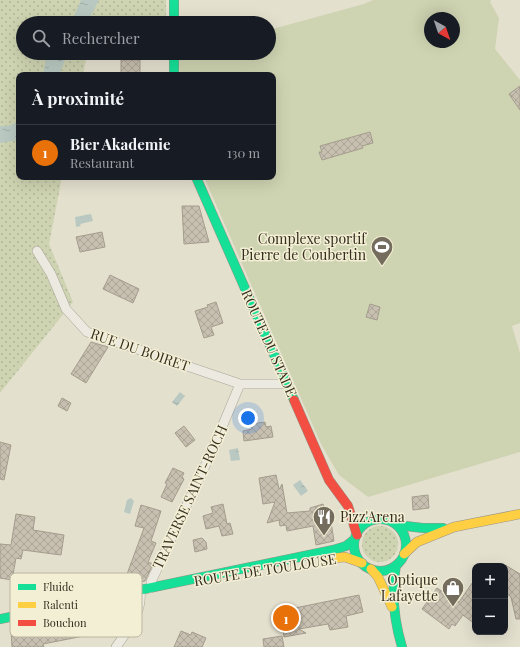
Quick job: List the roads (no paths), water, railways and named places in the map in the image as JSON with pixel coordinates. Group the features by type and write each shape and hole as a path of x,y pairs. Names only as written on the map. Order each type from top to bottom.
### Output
{"main road":[{"path":"174,0 174,16"},
{"path":"174,60 174,72"},
{"name":"ROUTE DU STADE","path":"197,180 329,480 348,506 356,537"},
{"name":"ROUTE DU STADE","path":"348,506 377,519"},
{"path":"397,525 423,528 454,527 520,514"},
{"path":"393,608 378,577 371,569 362,563 356,552 356,537 365,524 377,519 391,521 397,525 404,535 406,548 404,554"},
{"path":"371,569 387,570 396,565 404,554 417,542 454,527"},
{"name":"ROUTE DE TOULOUSE","path":"142,590 334,550 346,546 356,537"},
{"name":"ROUTE DE TOULOUSE","path":"168,584 190,582 335,557 345,557 362,563"},
{"path":"396,565 393,608 402,647"},
{"name":"ROUTE DE TOULOUSE","path":"0,619 10,617"}],"street":[{"name":"RUE DU BOIRET","path":"37,251 51,274 66,309 87,332 240,384 286,384"},
{"name":"TRAVERSE SAINT-ROCH","path":"151,588 151,582 212,451 240,384"},
{"path":"116,647 122,637"}],"water":[{"path":"81,0 99,0 91,16 74,16"},
{"path":"46,60 65,60 60,72 44,72"},
{"path":"16,122 16,140 0,143 0,126"},
{"path":"91,214 93,221 80,224 81,226 76,227 75,217"},
{"path":"180,392 185,396 177,406 172,402"},
{"path":"238,448 240,460 231,461 229,450"},
{"path":"300,480 308,491 301,496 293,485"},
{"path":"131,498 134,501 130,514 124,512 127,500"}],"place":[{"name":"Complexe sportif Pierre de Coubertin","path":"382,266"},
{"name":"Pizz'Arena","path":"324,536"},
{"name":"Optique Lafayette","path":"453,608"},
{"name":"Bier Akademie","path":"286,618"}]}
